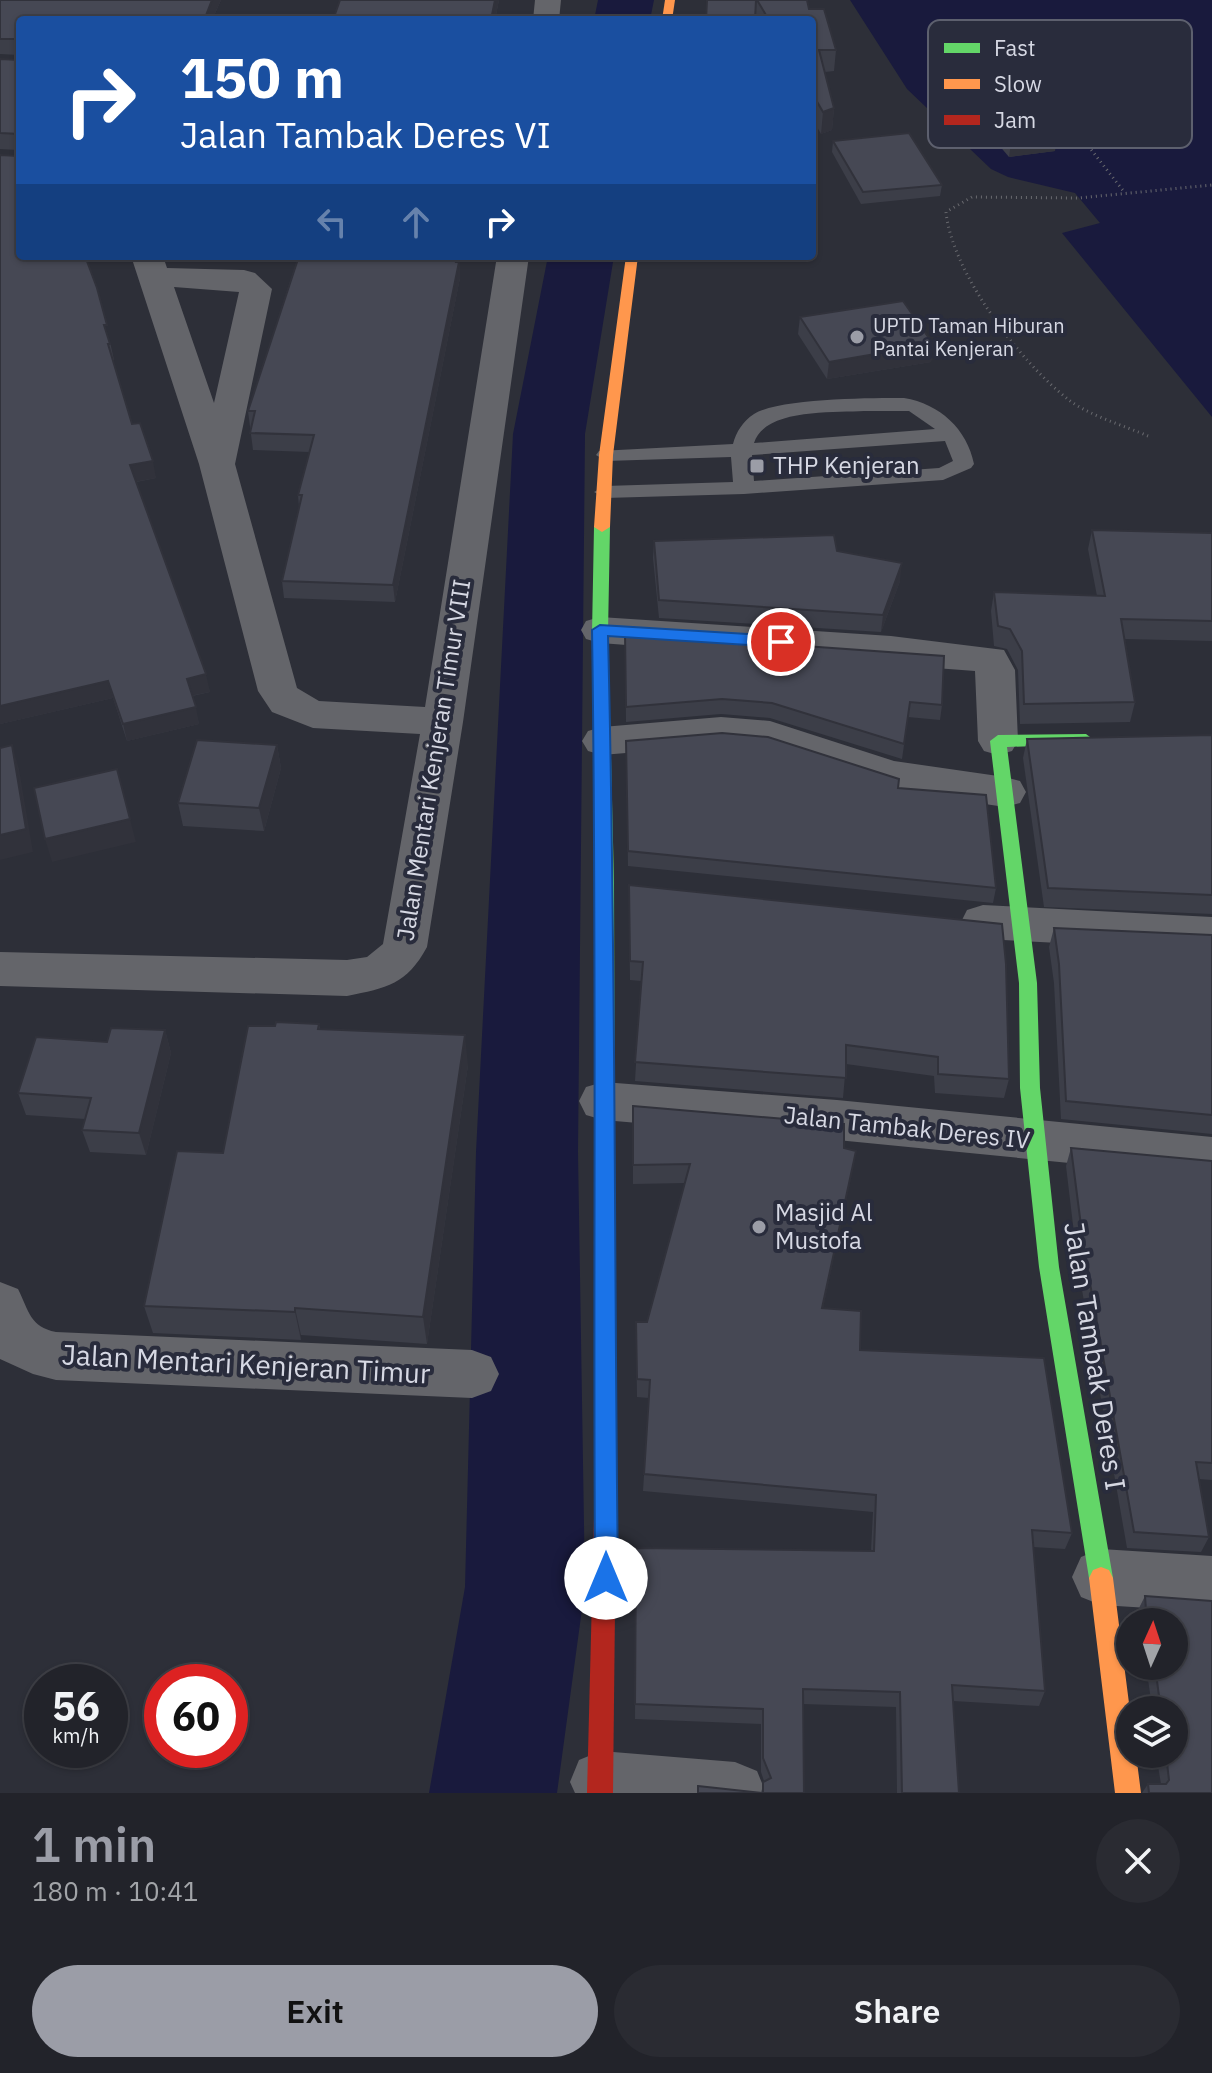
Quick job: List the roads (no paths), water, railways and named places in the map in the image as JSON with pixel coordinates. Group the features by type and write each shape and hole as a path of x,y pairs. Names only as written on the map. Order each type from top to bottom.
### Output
{"main road":[{"path":"601,1788 607,1438 603,1101 624,885 602,741 600,630 606,455 631,260"},
{"path":"998,741 1110,739"},
{"name":"Jalan Tambak Deres I","path":"998,741 1029,998 1030,1088 1049,1267 1101,1577 1128,1793"}],"street":[{"name":"Jalan Mentari Kenjeran Timur VIII","path":"0,969 347,978 390,967 398,960 405,947 443,722 512,260"},
{"path":"217,464 256,289 244,280 151,267 217,464 278,691 286,702 313,714 443,722"},
{"path":"600,630 978,656 994,662 998,741"},
{"path":"602,741 721,731 770,735 891,775 1005,792"},
{"path":"945,919 1022,926 1212,934"},
{"name":"Jalan Tambak Deres IV","path":"603,1101 1212,1157"},
{"name":"Jalan Mentari Kenjeran Timur","path":"0,1305 3,1326 17,1343 37,1353 70,1358 472,1374"},
{"path":"1101,1577 1212,1584"},
{"path":"601,1788 735,1793"}],"lane":[{"path":"605,492 744,488 943,474 964,464 963,451 953,434 915,406 878,403 767,416 748,430 741,450 744,488"},
{"path":"606,455 741,450 953,434"}],"waterway":[{"path":"623,16 626,0"},
{"path":"493,1793 525,1587 527,1152 549,434 580,260"}],"place":[{"name":"UPTD Taman Hiburan Pantai Kenjeran","path":"857,337"},
{"name":"THP Kenjeran","path":"757,466"},
{"name":"Masjid Al Mustofa","path":"759,1227"}]}
